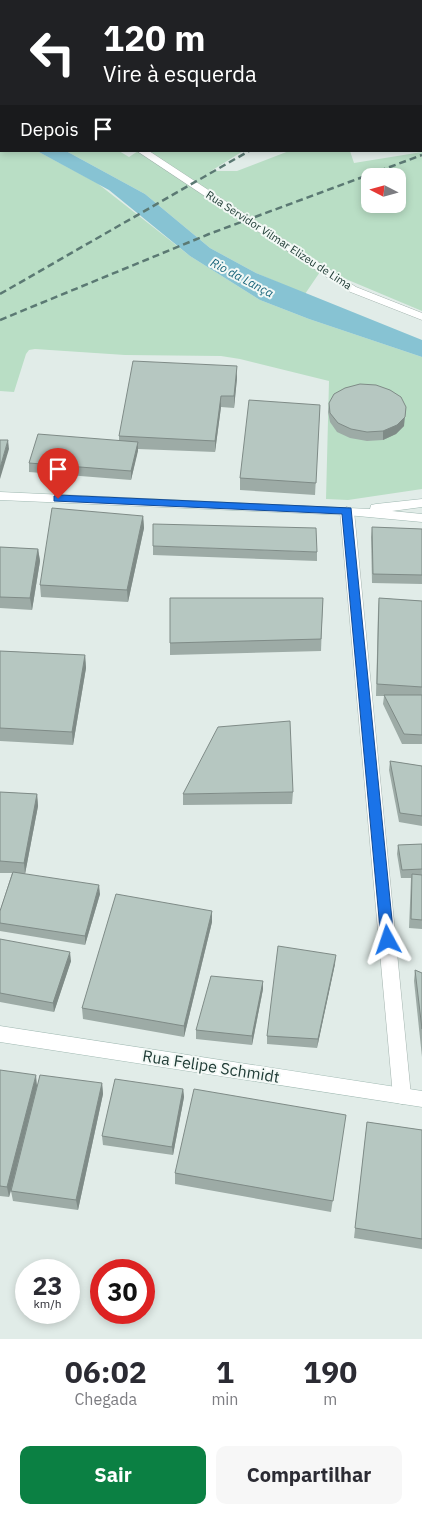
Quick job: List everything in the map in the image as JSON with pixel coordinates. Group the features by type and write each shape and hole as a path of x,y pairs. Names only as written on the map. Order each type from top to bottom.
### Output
{"main road":[{"path":"0,496 347,511 422,518"},
{"path":"347,511 422,503"},
{"path":"347,511 402,1096"},
{"name":"Rua Felipe Schmidt","path":"0,1034 422,1099"}],"lane":[{"name":"Rua Servidor Vilmar Elizeu de Lima","path":"144,152 352,288 422,317"}],"green space":[{"path":"0,152 39,152 97,183 190,256 260,300 309,319 422,357 422,489 348,500 326,499 329,381 240,359 221,356 125,355 35,349 29,350 26,354 14,392 0,391"},
{"path":"68,152 121,152 129,157 136,152 241,152 211,171 237,171 286,152 350,152 354,163 422,152 422,311 322,269 305,294 256,273 210,248 145,194"}],"water":[{"name":"Rio da Lança","path":"39,152 68,152 145,194 210,248 256,273 422,340 422,357 309,319 260,300 190,256 109,190"}],"building":[{"path":"133,361 237,366 234,396 221,396 215,441 119,436"},
{"path":"360,384 376,385 390,390 401,397 406,407 405,417 397,425 383,431 367,432 351,429 338,423 330,413 329,403 334,394 345,388"},
{"path":"249,400 320,405 316,483 240,478"},
{"path":"38,434 138,442 131,471 29,463"},
{"path":"0,440 8,440 0,468"},
{"path":"52,508 143,516 127,590 40,585"},
{"path":"153,524 316,528 317,552 153,546"},
{"path":"372,527 422,529 422,575 373,574"},
{"path":"0,547 38,549 30,598 0,597"},
{"path":"170,598 323,598 321,639 170,643"},
{"path":"379,598 422,601 422,687 377,684"},
{"path":"0,651 85,655 72,732 0,728"},
{"path":"384,695 422,695 422,735 404,734"},
{"path":"290,721 293,792 183,794 218,727"},
{"path":"390,761 422,766 422,816 400,813"},
{"path":"0,792 37,794 24,863 0,861"},
{"path":"422,844 422,869 402,870 398,845"},
{"path":"13,872 99,885 85,936 0,923 0,911"},
{"path":"412,874 422,875 422,920 411,919"},
{"path":"116,894 212,911 184,1026 82,1008"},
{"path":"0,939 70,952 53,1003 0,993"},
{"path":"278,946 336,955 318,1039 267,1036"},
{"path":"415,970 422,973 422,1029"},
{"path":"211,976 263,981 252,1036 196,1030"},
{"path":"0,1070 36,1075 7,1187 0,1186"},
{"path":"40,1075 102,1083 76,1200 11,1191"},
{"path":"115,1079 183,1089 172,1147 102,1136"},
{"path":"194,1089 346,1115 333,1201 175,1173"},
{"path":"367,1122 422,1130 422,1239 355,1228"}],"railway":[{"path":"0,294 247,152"},
{"path":"0,320 209,234 422,155"}],"route":[{"path":"58,499 347,511 388,940"}]}
